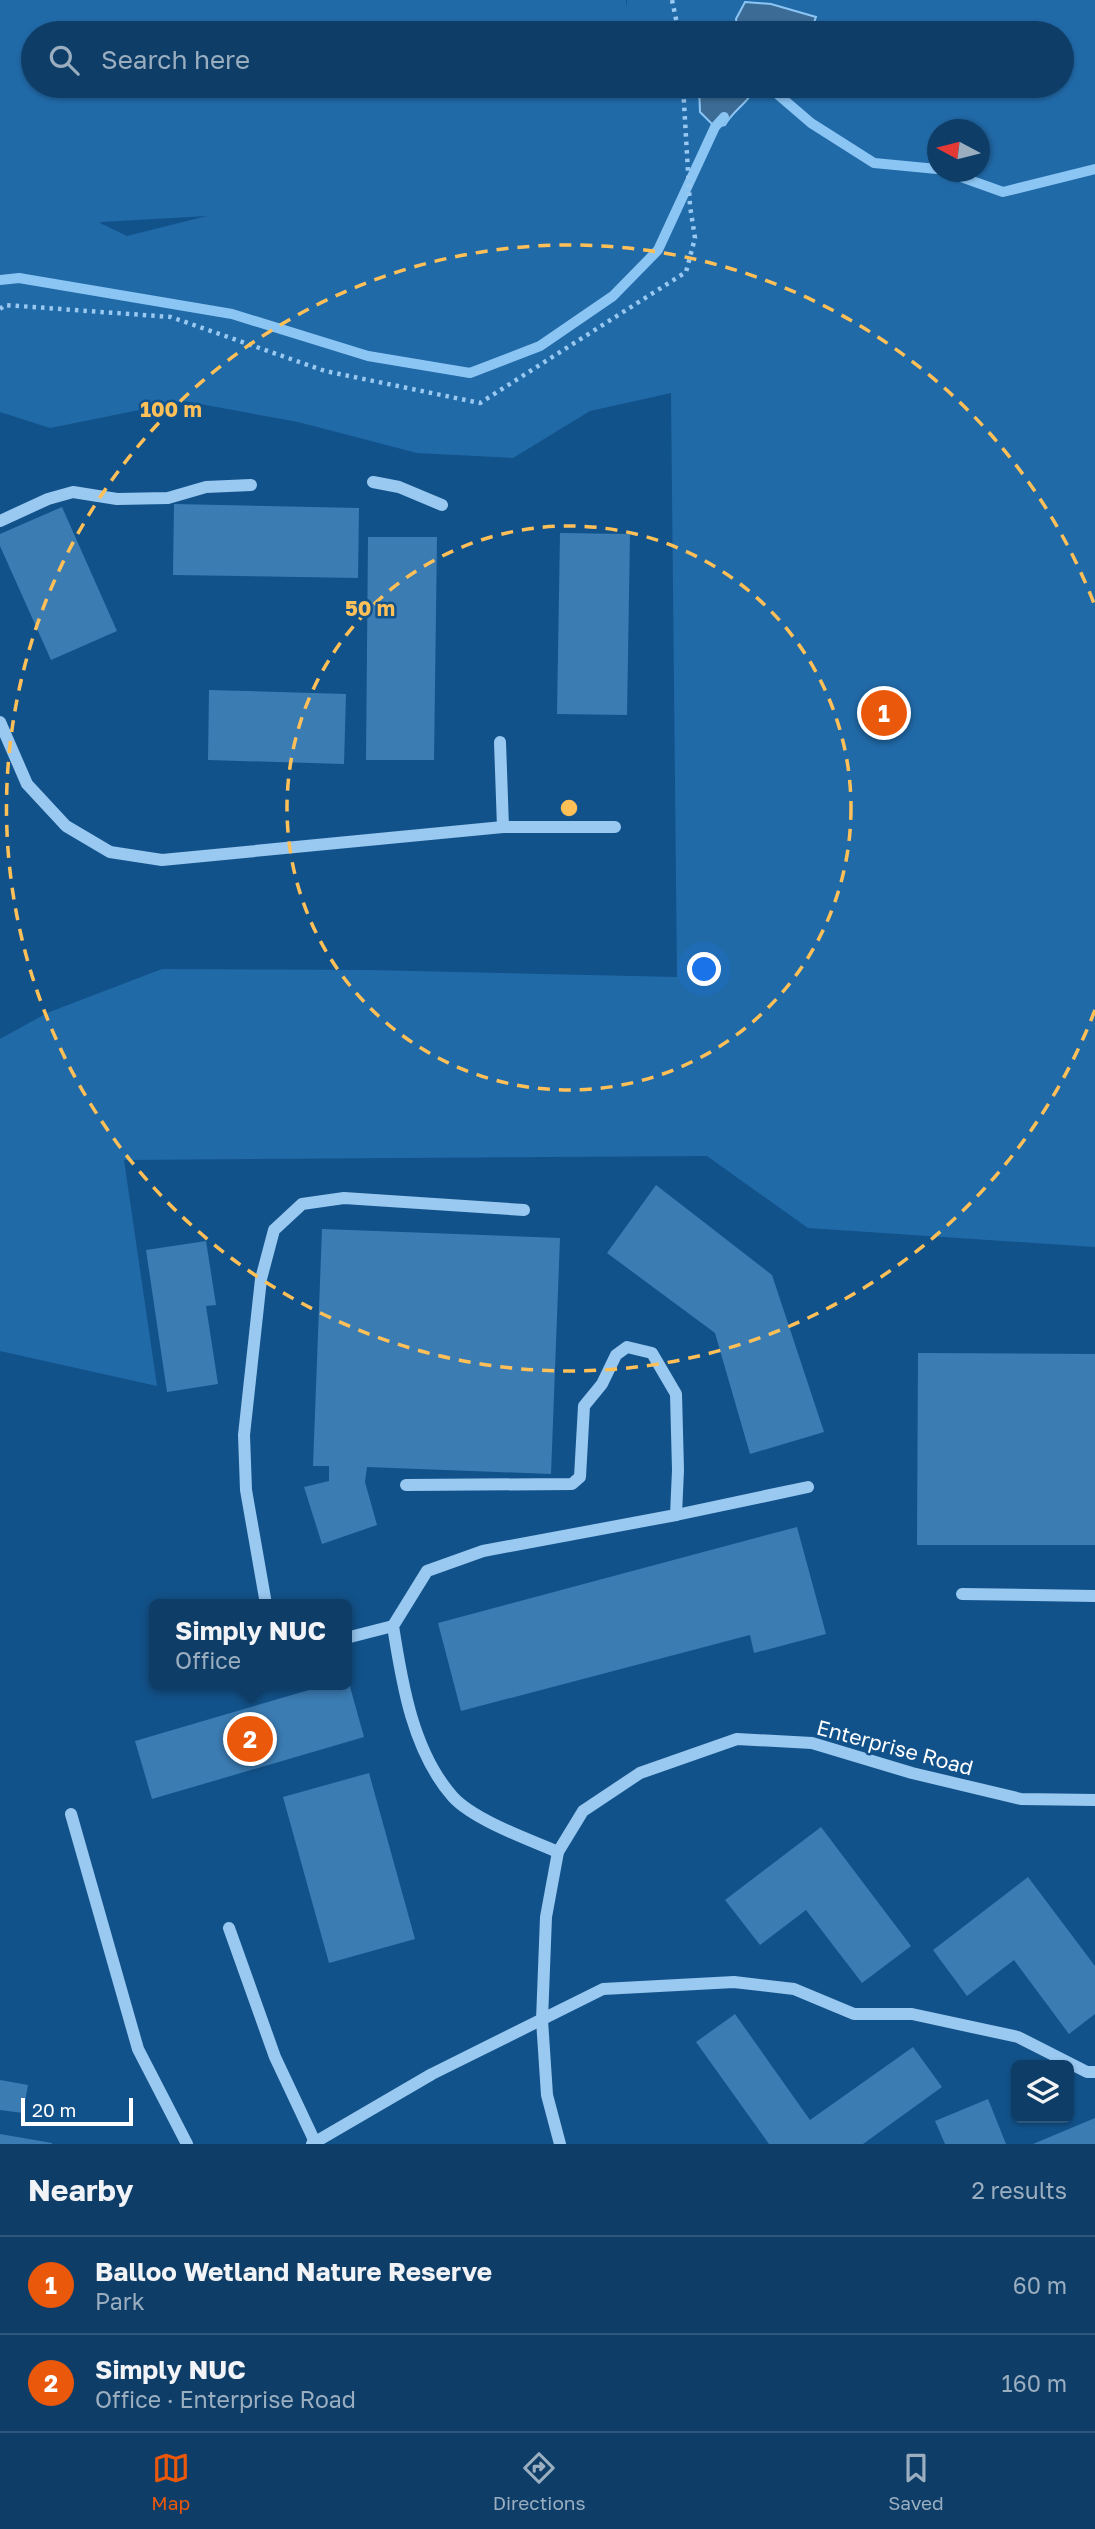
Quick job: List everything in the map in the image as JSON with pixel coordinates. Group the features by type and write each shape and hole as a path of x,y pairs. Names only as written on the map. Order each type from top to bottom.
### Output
{"street":[{"path":"373,482 399,487 442,505"},
{"path":"0,521 48,499 73,492 117,499 169,498 206,486 251,485"},
{"path":"0,722 27,784 66,826 110,852 162,860 503,827 614,827"},
{"path":"500,742 503,827"},
{"path":"265,1599 246,1490 244,1435 261,1279 274,1230 302,1204 344,1198 524,1210"},
{"path":"406,1485 572,1484 580,1477 584,1406 602,1384 616,1355 626,1347 652,1353 676,1394 676,1515"},
{"path":"558,1852 500,1827 454,1798 422,1749 399,1664 393,1626 426,1571 483,1551 808,1487"},
{"path":"962,1594 1095,1596"},
{"path":"352,1636 393,1626"},
{"name":"Enterprise Road","path":"560,2144 547,2095 542,2020 546,1917 558,1852 583,1811 640,1773 737,1739 812,1743 912,1773 1021,1799 1095,1800"},
{"path":"71,1814 138,2049 187,2144"},
{"path":"229,1928 275,2057 313,2143 432,2074 603,1989 734,1982 794,1989 853,2014 912,2014 1018,2037 1087,2072 1095,2072"}],"path":[{"path":"672,0 676,21"},
{"path":"0,309 5,305 171,317 325,371 480,403 686,272 695,238 690,206 684,98"}],"shaded area":[{"path":"0,0 626,0 627,8 627,0 1095,0 1095,1247 808,1228 707,1156 124,1160 157,1386 0,1351 0,1039 47,1013 162,969 370,970 677,977 671,393 590,411 513,458 417,453 298,422 184,401 50,428 0,412","holes":["207,216 127,236 100,223"]},
{"path":"745,2 771,4 816,17 814,21 736,19"},
{"path":"699,98 748,98 725,125 715,127 700,112"}],"building":[{"path":"174,504 359,508 358,578 173,575"},
{"path":"62,507 117,631 51,660 0,546 0,534"},
{"path":"560,533 630,534 627,715 557,714"},
{"path":"368,537 437,537 434,760 366,760"},
{"path":"209,690 346,694 344,764 208,760"},
{"path":"656,1185 772,1275 824,1432 750,1454 715,1333 607,1253"},
{"path":"322,1229 560,1238 551,1474 367,1467 365,1482 377,1525 322,1544 304,1487 329,1481 329,1466 313,1466"},
{"path":"206,1241 216,1305 206,1306 218,1384 167,1392 146,1250"},
{"path":"918,1353 1095,1354 1095,1545 917,1545"},
{"path":"797,1527 826,1634 754,1653 750,1635 461,1711 438,1623"},
{"path":"309,1690 351,1690 364,1737 152,1799 135,1741"},
{"path":"369,1773 415,1939 329,1963 283,1797"},
{"path":"821,1827 911,1946 862,1983 806,1910 760,1945 725,1900"},
{"path":"1028,1877 1095,1966 1095,2014 1069,2034 1014,1960 967,1996 933,1950"},
{"path":"735,2014 810,2120 913,2047 942,2087 863,2144 769,2144 696,2042"},
{"path":"0,2080 28,2085 23,2113 0,2110"},
{"path":"988,2099 1006,2144 945,2144 935,2121"},
{"path":"1095,2118 1095,2144 1033,2144"},
{"path":"0,2134 52,2143 52,2144 0,2144"}],"waterway":[{"path":"782,98 811,123 874,163 927,168"},
{"path":"0,280 19,278 232,314 368,356 470,373 540,346 613,296 658,250 715,127 724,117"},
{"path":"975,182 1003,192 1095,169"}],"place":[{"name":"Balloo Wetland Nature Reserve","path":"884,713"},
{"name":"Simply NUC","path":"250,1739"}]}
